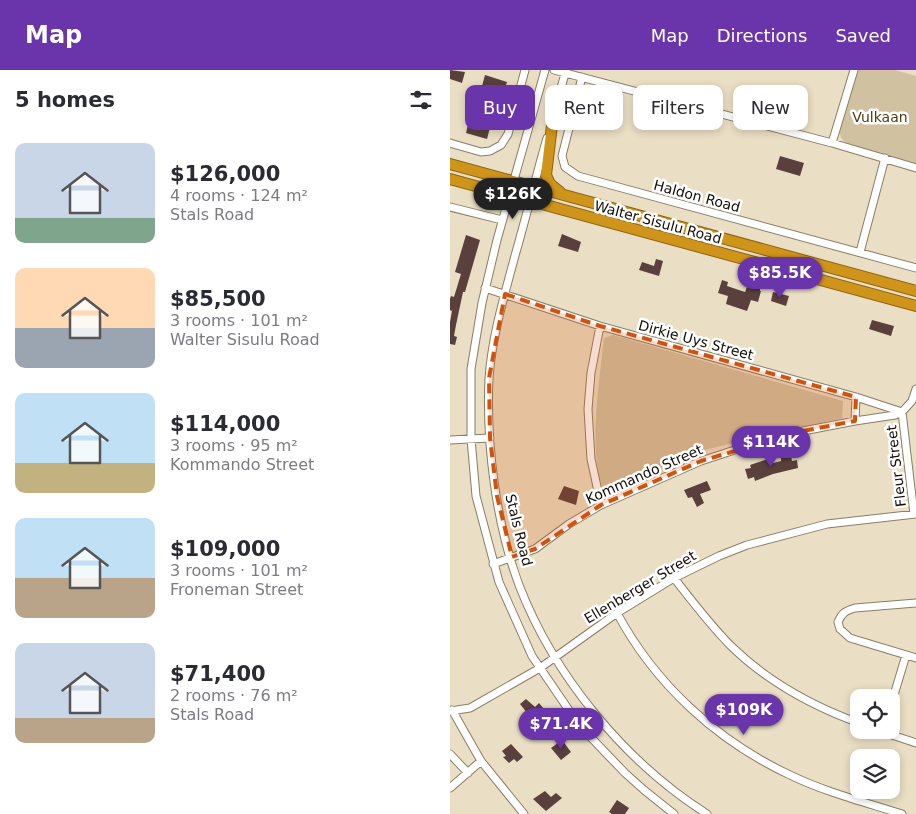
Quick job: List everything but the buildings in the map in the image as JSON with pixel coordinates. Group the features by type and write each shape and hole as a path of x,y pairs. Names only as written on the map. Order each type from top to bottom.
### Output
{"highway":[{"path":"551,130 546,175 550,184 562,194"},
{"name":"Walter Sisulu Road","path":"450,164 916,291"},
{"name":"Walter Sisulu Road","path":"450,179 916,306"},
{"path":"650,234 653,220"},
{"path":"723,254 727,240"},
{"path":"829,282 833,268"}],"street":[{"path":"450,143 482,152 490,151 501,145 508,134 525,70"},
{"path":"545,70 513,180 485,288 471,369 471,439 476,496 493,564 512,613 532,656 579,725 632,779 674,814"},
{"path":"554,70 565,71 916,168"},
{"path":"832,144 854,70"},
{"name":"Stals Road","path":"561,85 565,71"},
{"name":"Haldon Road","path":"582,77 562,156 563,164 572,174 916,268"},
{"name":"Stals Road","path":"549,130 529,201 494,344 490,378 490,438 501,523 519,584 554,657 590,707 633,756 658,778 707,814"},
{"path":"860,252 885,158"},
{"path":"450,207 502,220"},
{"name":"Dirkie Uys Street","path":"485,288 600,326 856,397 902,412"},
{"path":"600,326 588,409 591,459 601,505"},
{"name":"Fleur Street","path":"915,394 912,401 902,412 915,514"},
{"path":"855,421 856,397"},
{"name":"Kommando Street","path":"493,564 535,549 569,524 601,505 701,461 750,444 802,431 895,416 902,412"},
{"path":"450,440 490,438"},
{"name":"Ellenberger Street","path":"451,710 470,708 540,668 617,613 674,578 719,556 747,545 827,524 915,514"},
{"path":"674,578 730,645 748,661 792,692 831,713 850,720"},
{"path":"916,603 846,610 838,622 840,629 850,638 916,658"},
{"path":"617,613 627,632 661,678 719,732 790,776 826,790 902,814"},
{"path":"896,689 906,655"},
{"path":"451,710 481,761 524,814"},
{"path":"900,738 916,743"},
{"path":"450,754 468,773"},
{"path":"450,788 481,761"}],"highlighted area":[{"path":"505,294 600,326 856,397 855,421 803,431 701,461 601,505 535,549 512,557 497,496 490,438 489,378"}],"green space":[{"name":"Vulkaan","path":"854,70 895,70 916,76 916,166 849,146 841,138 839,129"},
{"path":"613,335 843,401 842,418 704,450 606,494 600,479 597,461 596,418 604,338"}]}
